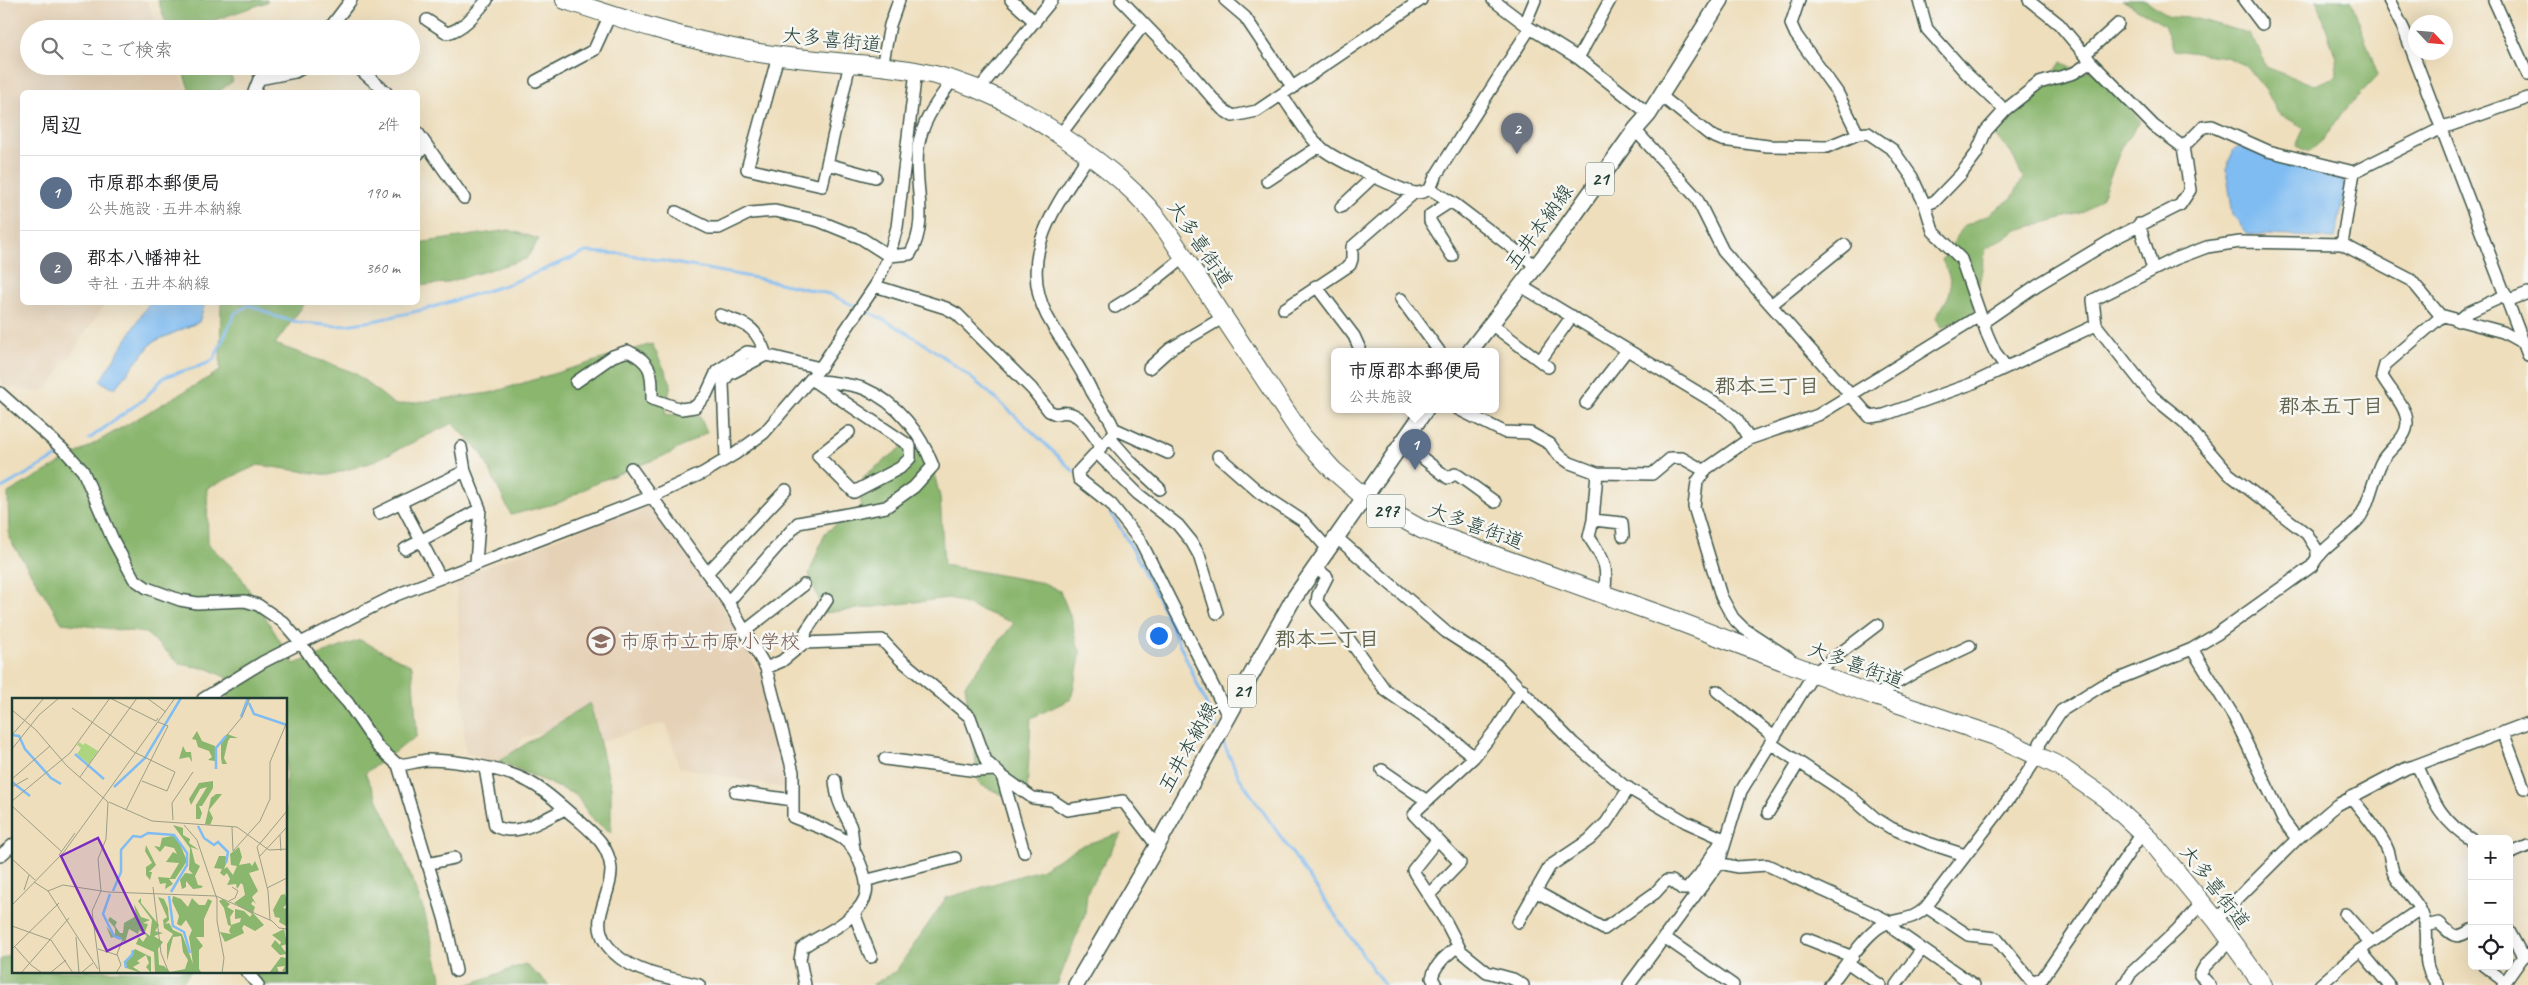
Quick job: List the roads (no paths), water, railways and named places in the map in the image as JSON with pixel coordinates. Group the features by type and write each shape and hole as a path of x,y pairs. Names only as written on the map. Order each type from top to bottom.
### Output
{"highway":[{"name":"大多喜街道","path":"565,0 610,15 708,42 778,56 916,71 954,79 980,88 1026,112 1089,155 1145,202 1184,257 1303,437 1333,470 1364,497 1421,529 1604,594 1876,696 1995,736 2038,756 2078,778 2105,798 2143,832 2216,920 2263,985"}],"main road":[{"name":"五井本納線","path":"1472,348 1536,266 1635,130 1649,114 1722,0"},
{"name":"五井本納線","path":"1077,984 1157,846 1292,601 1423,413"}],"street":[{"path":"336,20 351,0"},
{"path":"427,20 447,33 455,31 471,18 486,0"},
{"path":"882,67 890,25 899,0"},
{"path":"1011,0 1035,22"},
{"path":"980,88 1052,0"},
{"path":"1121,0 1181,62 1222,109 1233,116 1257,111 1282,96 1416,1"},
{"path":"1225,0 1245,17 1293,88"},
{"path":"1493,0 1527,26 1578,58 1649,114"},
{"path":"1430,189 1434,177 1527,26 1535,0"},
{"path":"1578,58 1610,0"},
{"path":"1799,0 1791,24 1796,35 1837,92 1858,134"},
{"path":"1919,0 1927,29 1967,74 2005,110"},
{"path":"1797,666 1738,623 1721,596 1694,507 1694,490 1705,471 1749,439 1818,415 1849,394 1981,320 2139,224 2165,215 2180,205 2190,190 2183,146 2154,126 2088,58 2060,24 2029,0"},
{"path":"2244,0 2262,24"},
{"path":"2389,0 2404,30 2440,129 2507,298 2521,342 2528,355"},
{"path":"2494,0 2528,75"},
{"path":"536,81 594,50 610,15"},
{"path":"1060,136 1144,24"},
{"path":"1925,206 1935,201 1961,174 1976,154 1986,131 2005,110 2039,83 2074,73 2118,24"},
{"path":"778,56 747,169 822,186 850,63"},
{"path":"205,698 301,642 396,595 653,496 726,459 764,433 820,368 875,286 889,256 897,227 916,71"},
{"path":"255,90 259,79 280,75"},
{"path":"365,75 380,90"},
{"path":"676,212 710,228 719,228 750,213 775,211 819,221 861,238 889,256 910,254 918,242 920,222 918,149 925,121 954,79"},
{"path":"1282,96 1326,152 1414,193"},
{"path":"1661,96 1710,135 1735,143 1797,148 1827,147 1858,134 1868,134 1894,150 1912,177 1925,206 1933,231 1961,259 1981,320 1995,352 2006,367"},
{"path":"2183,146 2203,127 2212,126 2268,152 2354,172 2440,129 2528,98"},
{"path":"1635,130 1696,197 1723,251 1870,417 1875,418 1971,384 2096,325"},
{"path":"420,136 464,198"},
{"path":"420,152 426,145"},
{"path":"1267,181 1320,146"},
{"path":"1089,155 1042,234 1036,284 1047,316 1073,355 1098,404 1106,441 1138,494 1178,525 1191,541 1199,555 1217,613"},
{"path":"827,164 875,177"},
{"path":"2342,244 2354,172"},
{"path":"1342,207 1374,176"},
{"path":"1284,308 1350,265 1352,247 1414,193 1430,189 1536,266"},
{"path":"1450,202 1430,215 1430,221 1452,256"},
{"path":"2139,224 2153,269"},
{"path":"2317,556 2317,550 2306,534 2229,474 2184,422 2153,397 2096,325 2094,300 2153,269 2207,247 2240,242 2342,244 2411,280 2442,316 2503,332 2521,342"},
{"path":"1771,305 1845,245"},
{"path":"1115,307 1144,289 1184,257"},
{"path":"875,286 946,308 957,314 1032,389 1049,411 1056,414 1064,411 1077,414 1160,489"},
{"path":"1316,286 1354,336 1359,347"},
{"path":"1521,286 1724,408 1737,418 1749,439"},
{"path":"2458,321 2469,312 2507,298 2528,293"},
{"path":"1400,300 1437,348"},
{"path":"720,315 746,324 760,337 766,355"},
{"path":"1491,324 1544,364 1572,316"},
{"path":"1830,985 1877,929 1890,922 1909,920 1926,907 1999,813 2038,756 2040,743 2053,721 2074,701 2101,686 2192,649 2217,634 2312,566 2317,556 2358,520 2379,467 2404,436 2407,425 2405,412 2382,376 2385,365 2442,316"},
{"path":"1149,368 1170,349 1224,317"},
{"path":"1586,403 1627,350"},
{"path":"576,382 613,356 628,351 641,357 650,366 652,399 681,409 695,407 706,395 717,371 747,352 820,368"},
{"path":"726,459 723,383 728,375 766,355"},
{"path":"811,380 910,446 910,458 900,468 854,492 818,456 849,432"},
{"path":"728,602 798,523 886,507 914,487 933,466 926,449 909,422 886,401 864,389 811,380"},
{"path":"0,393 67,454 82,472 113,540 134,579 147,588 180,600 197,603 245,601 258,605 283,622 301,642 323,675 348,702 378,747 398,765 446,924 456,971"},
{"path":"1466,413 1504,432 1530,433 1550,444 1557,454 1570,463 1597,472 1652,474 1671,458 1682,458 1705,471"},
{"path":"1106,441 1168,454"},
{"path":"1106,441 1078,472 1079,479 1111,504 1141,542 1228,716"},
{"path":"1402,442 1448,478 1455,474 1459,476 1495,502"},
{"path":"461,447 465,471 480,509 476,563"},
{"path":"1218,456 1260,493 1332,543 1446,632 1497,665 1573,743 1629,788 1686,822 1724,839"},
{"path":"630,468 653,496 728,602 766,668 793,772 793,818 842,838 854,848"},
{"path":"378,513 465,471"},
{"path":"1597,472 1593,520 1589,537 1605,562 1608,576 1604,594"},
{"path":"707,573 786,490"},
{"path":"401,503 440,577"},
{"path":"405,549 480,509"},
{"path":"1593,520 1622,523 1623,536"},
{"path":"1315,567 1327,577 1318,595 1317,602 1348,638 1385,690 1435,725 1474,757"},
{"path":"745,632 804,584"},
{"path":"804,643 806,631 827,600"},
{"path":"1629,985 1719,863 1724,839 1741,790 1814,673 1877,625"},
{"path":"766,668 782,661 804,643 882,640 900,659 970,717 986,761 999,773 1033,798 1052,800 1067,810 1123,801 1157,846"},
{"path":"1876,696 1915,672 1970,646"},
{"path":"2192,649 2234,717 2283,820 2297,839"},
{"path":"1430,895 1460,863 1414,816 1426,801 1474,757 1498,727 1522,689"},
{"path":"1717,691 1799,762 1850,796 1875,818 1928,844 1965,855"},
{"path":"2216,920 2297,839 2337,805 2414,766 2528,723"},
{"path":"2503,732 2524,788"},
{"path":"885,759 999,773"},
{"path":"398,765 435,761 460,762 530,782 551,796 597,836 604,844 608,854 611,879 599,912 599,929 607,946 631,966 699,985"},
{"path":"1768,813 1799,762"},
{"path":"2414,766 2419,769 2436,806 2452,827 2468,837"},
{"path":"486,768 496,826 503,830 515,831 565,810"},
{"path":"1382,770 1426,801"},
{"path":"999,773 1024,852"},
{"path":"805,985 800,960 802,948 813,939 827,934 854,913 866,898 868,880 854,848 850,826 840,810 835,780"},
{"path":"1518,922 1550,866 1589,840 1606,823 1629,788"},
{"path":"736,792 793,800"},
{"path":"2351,797 2382,838 2388,851 2393,873 2420,909 2425,926 2425,962 2433,983"},
{"path":"1926,907 1968,935 1996,938 2031,981 2042,980 2143,832"},
{"path":"1535,891 1604,929 1655,893 1666,881 1672,881 1682,890 1687,889 1700,874 1724,839"},
{"path":"1437,840 1413,870 1430,895 1458,946 1470,960 1487,972 1513,979 1524,985"},
{"path":"0,856 12,846"},
{"path":"2513,852 2528,846"},
{"path":"427,864 454,858"},
{"path":"868,880 955,858"},
{"path":"1719,863 1737,867 1767,866 1890,922 1896,931 1974,985"},
{"path":"2124,985 2131,973 2177,930 2202,903"},
{"path":"2320,985 2370,942 2420,909"},
{"path":"854,913 872,957"},
{"path":"2345,914 2370,942"},
{"path":"2425,926 2439,923 2455,937 2460,937 2468,932"},
{"path":"1664,937 1733,985"},
{"path":"2489,970 2504,983 2526,956 2513,937"},
{"path":"1807,939 1850,960 1880,985"},
{"path":"2210,985 2200,975 2205,966 2230,941"},
{"path":"1436,985 1432,978 1433,972 1439,963 1458,946"},
{"path":"1896,985 1922,949"},
{"path":"2360,950 2389,985"},
{"path":"247,972 258,985"}],"water":[{"path":"2242,145 2273,159 2341,177 2346,187 2335,238 2248,234 2233,215 2226,169 2234,149"},
{"path":"148,305 204,305 199,322 153,342 114,389 100,381"}],"waterway":[{"path":"89,439 144,399 164,377 206,364 214,359 235,313 250,305 277,317 301,323 338,326 373,321 426,309 509,284 586,252 625,254 761,279 829,294 857,307"},
{"path":"862,309 892,324 949,361 1026,425 1074,472"},
{"path":"0,489 58,456"},
{"path":"1110,512 1141,564 1217,728"},
{"path":"1221,738 1239,777 1384,985"}],"place":[{"name":"郡本八幡神社","path":"1517,154"},
{"name":"市原郡本郵便局","path":"1415,470"},
{"name":"市原市立市原小学校","path":"601,641"}],"district":[{"name":"郡本三丁目","path":"1767,386"},
{"name":"郡本五丁目","path":"2331,406"},
{"name":"郡本二丁目","path":"1327,639"}]}
